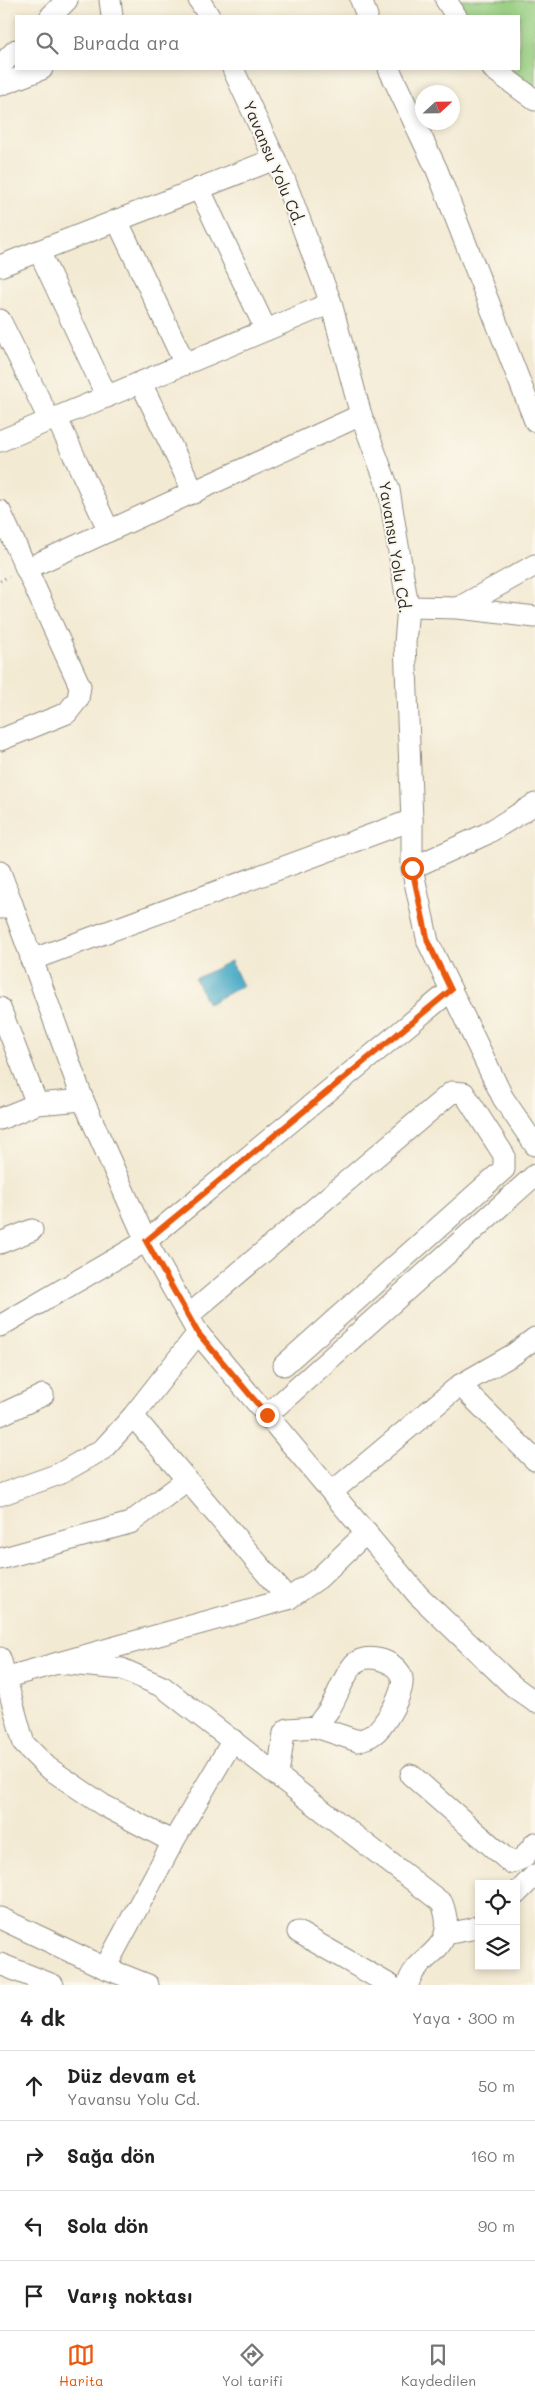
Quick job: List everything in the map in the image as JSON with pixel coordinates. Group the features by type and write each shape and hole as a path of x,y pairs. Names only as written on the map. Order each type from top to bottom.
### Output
{"street":[{"path":"52,15 67,0"},
{"path":"110,0 112,15"},
{"path":"199,0 207,15"},
{"path":"362,0 367,15"},
{"path":"446,0 455,15"},
{"path":"0,66 15,51"},
{"path":"0,85 39,70"},
{"name":"Yavansu Yolu Cd.","path":"233,70 274,158 331,303 361,415 389,490 408,608 405,643 412,868 428,942 503,1098 535,1145"},
{"path":"389,70 437,170 535,421"},
{"path":"494,70 535,100"},
{"path":"0,266 274,158"},
{"path":"199,188 266,330"},
{"path":"117,220 185,364"},
{"path":"39,251 107,397"},
{"path":"0,441 331,303"},
{"path":"0,320 54,420 109,531"},
{"path":"141,383 194,493"},
{"path":"26,568 194,493 361,415"},
{"path":"0,511 80,686 80,693 75,704 67,713 0,740"},
{"path":"458,608 535,565"},
{"path":"408,608 458,608 535,617"},
{"path":"412,868 486,834 535,804"},
{"path":"31,960 412,820"},
{"path":"0,872 6,906 31,960 83,1100 146,1241 193,1324 418,1595 513,1686 535,1702"},
{"path":"0,1326 146,1241 451,990"},
{"path":"0,1008 37,1104"},
{"path":"0,1495 59,1474 104,1450 133,1416 193,1324 452,1092 464,1093 504,1155 504,1169 284,1365"},
{"path":"0,1119 37,1104 83,1100"},
{"path":"267,1415 535,1176"},
{"path":"0,1243 32,1230"},
{"path":"332,1492 460,1385 514,1354 535,1338"},
{"path":"460,1385 535,1460"},
{"path":"0,1415 42,1395"},
{"path":"133,1416 288,1600"},
{"path":"0,1559 130,1523 187,1480"},
{"path":"173,1842 103,1805 47,1767 24,1744 1,1675 59,1662 288,1600 319,1578 367,1532"},
{"path":"59,1662 122,1669 163,1687 442,1903 447,1917 445,1934 437,1950 414,1970 408,1985"},
{"path":"278,1775 284,1733 288,1729 316,1727"},
{"path":"105,1968 173,1842 233,1740"},
{"path":"411,1775 511,1862 523,1858 535,1843"},
{"path":"520,1890 535,1875"},
{"path":"0,1918 105,1968 148,1985"},
{"path":"445,1934 475,1928"},
{"path":"298,1932 386,1984"},
{"path":"0,1964 53,1985"}],"green space":[{"path":"446,0 535,0 535,110 492,70 520,70 520,15 455,15"}],"water":[{"path":"231,961 243,986 208,1004 195,979"}],"route":[{"path":"267,1415 198,1333 146,1241 451,990 428,942 412,868"}]}
